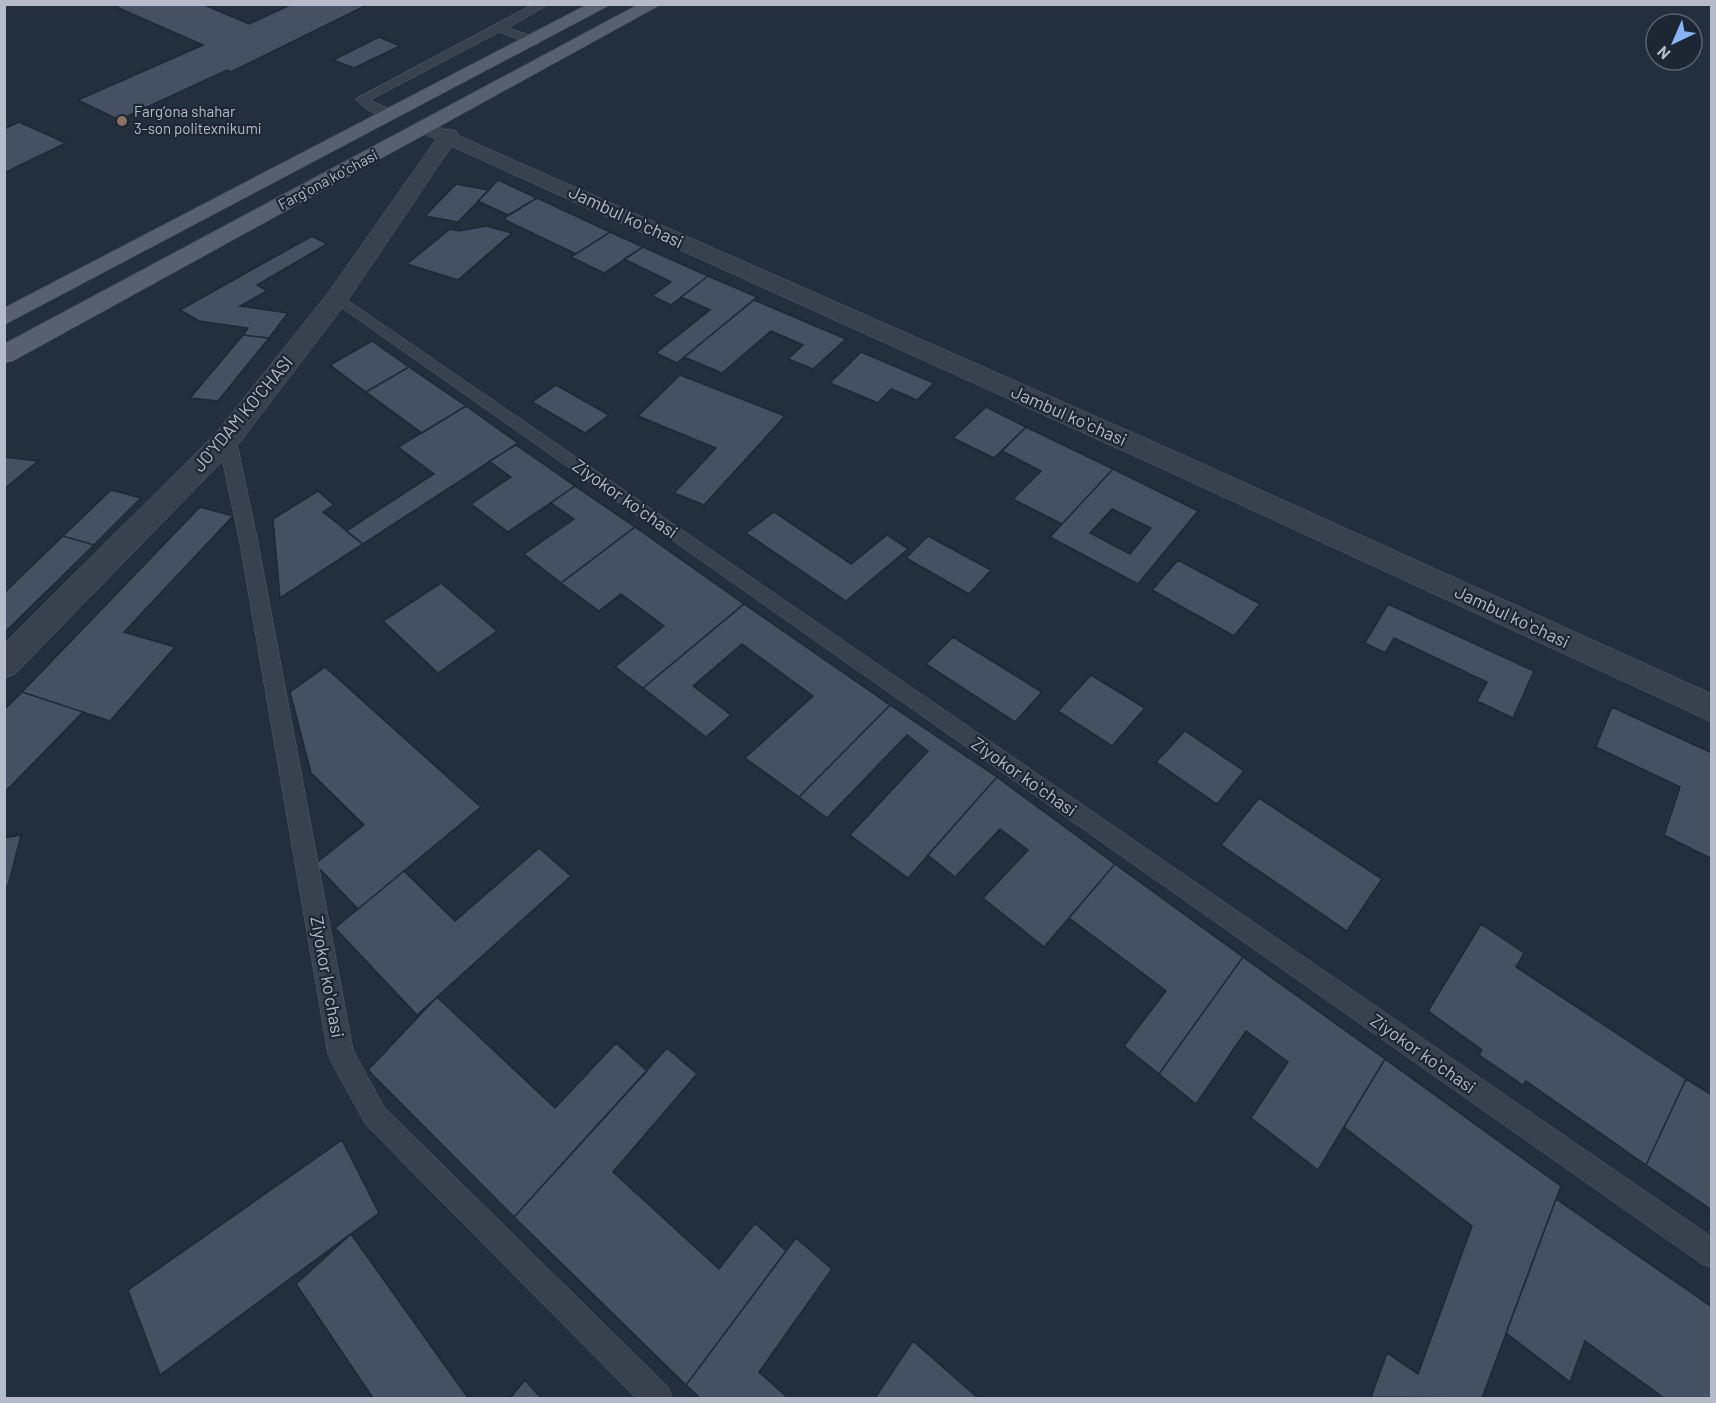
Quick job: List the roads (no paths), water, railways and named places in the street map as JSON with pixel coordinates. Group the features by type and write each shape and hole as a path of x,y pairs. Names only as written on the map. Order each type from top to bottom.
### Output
{"main road":[{"name":"Fargʻona koʻchasi","path":"4,318 603,4"},
{"name":"Fargʻona koʻchasi","path":"4,355 437,131 653,4"}],"street":[{"name":"JO'YDAM KO'CHASI","path":"4,665 227,439 337,298 437,131"},
{"name":"Jambul koʻchasi","path":"437,131 1171,461 1712,709"}],"lane":[{"path":"391,116 367,105 362,99 544,4"},
{"path":"498,28 534,41"},
{"name":"Ziyokor koʻchasi","path":"337,298 1712,1254"},
{"name":"Ziyokor koʻchasi","path":"227,439 249,543 341,1054 375,1116 657,1398"}],"place":[{"name":"Farg‘ona shahar 3-son politexnikumi","path":"122,121"}]}
